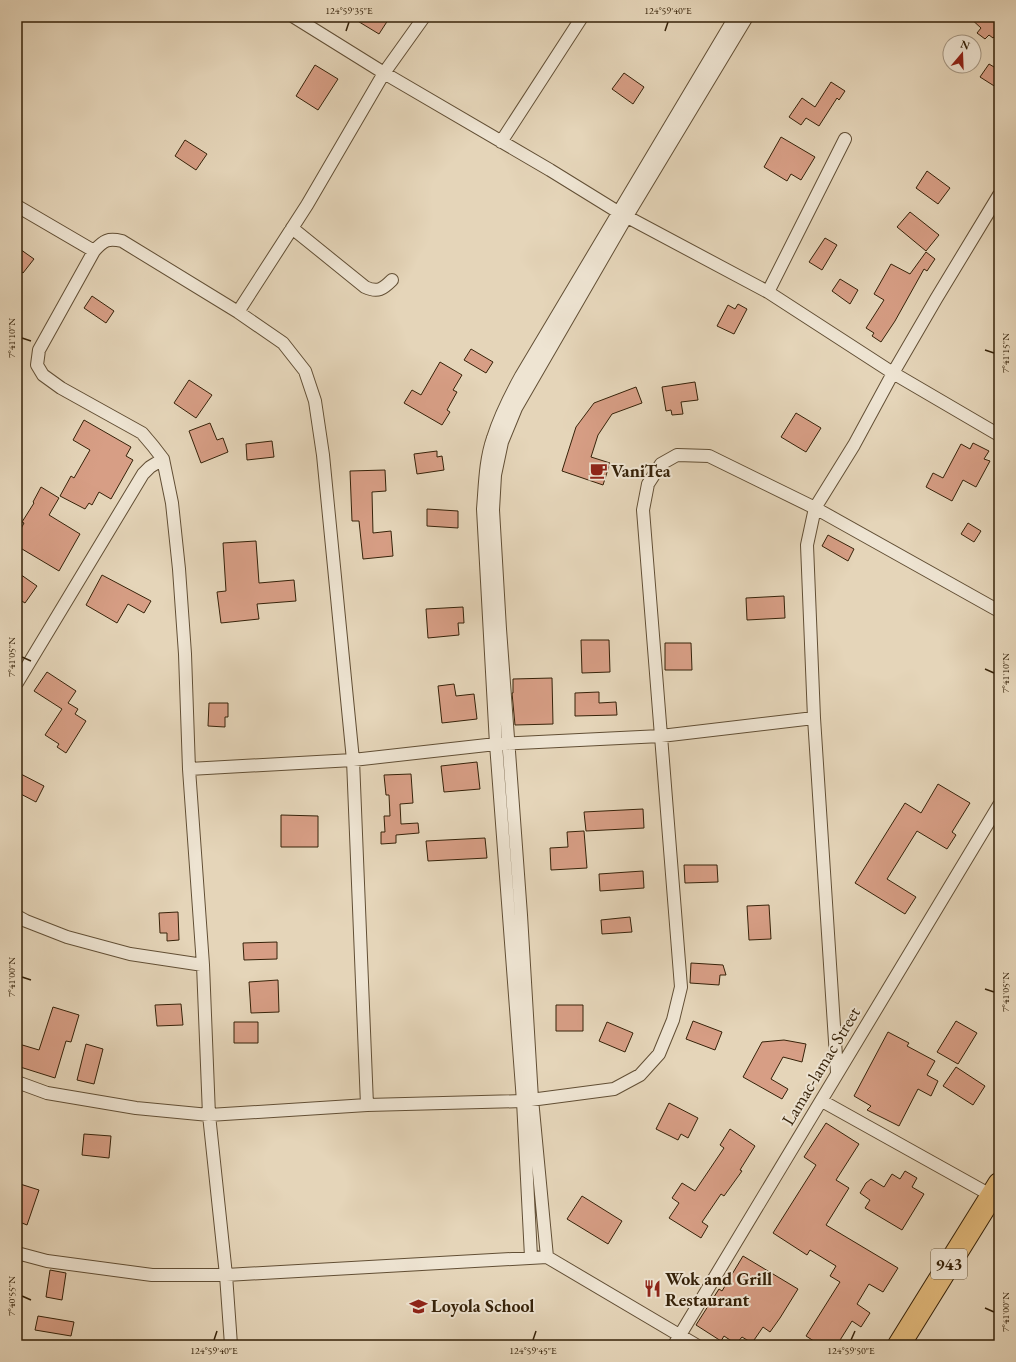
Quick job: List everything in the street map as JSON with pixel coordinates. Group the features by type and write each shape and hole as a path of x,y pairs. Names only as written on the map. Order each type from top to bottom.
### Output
{"highway":[{"name":"943","path":"899,1345 997,1193"}],"street":[{"path":"294,17 384,73 623,214 768,292 893,373 999,435"},
{"path":"238,312 292,228 384,73 424,17"},
{"path":"501,142 582,17"},
{"path":"732,31 735,17"},
{"path":"531,1257 527,1100 515,916 509,744 500,630 484,502 486,473 492,440 505,404 526,379 732,31 747,17"},
{"path":"768,292 844,140"},
{"path":"837,1072 814,718 807,545 815,508 854,445 893,373 999,195"},
{"path":"17,206 94,251"},
{"path":"292,228 365,287 371,290 378,290 385,287 392,280"},
{"path":"231,1345 226,1275 209,1115 203,966 189,769 185,654 179,569 172,503 163,459 142,433 61,388 43,375 37,365 39,350 94,251 102,242 111,239 122,240 238,312 283,343 305,371 315,401 323,455 353,760 367,1105"},
{"path":"17,1082 47,1092 136,1108 209,1115 367,1105 527,1100 614,1090 640,1076 659,1054 673,1020 681,987 644,510 648,484 660,464 677,455 709,456 815,508 999,610"},
{"path":"17,683 143,474 150,467 163,459"},
{"path":"491,550 496,744 515,916"},
{"path":"189,769 353,760 496,744 661,736 814,718"},
{"name":"Lamac-lamac Street","path":"677,1340 999,805"},
{"path":"17,916 68,937 130,954 203,966"},
{"path":"527,1100 546,1257"},
{"path":"822,1101 997,1193"},
{"path":"17,1253 48,1261 152,1275 226,1275 546,1257 677,1340 696,1345"}],"building":[{"path":"351,17 390,17 379,34"},
{"path":"969,17 999,17 999,31 993,38 989,35 985,39 982,37 982,34 977,33 981,28"},
{"path":"989,64 999,70 999,89 980,77"},
{"path":"315,65 338,79 318,110 296,96"},
{"path":"624,73 644,87 633,104 612,89"},
{"path":"831,82 845,91 839,100 837,98 819,126 806,118 801,125 789,117 802,98 815,107"},
{"path":"781,137 815,157 801,180 791,174 787,181 764,167"},
{"path":"185,140 207,154 196,170 175,156"},
{"path":"927,171 950,188 938,204 916,188"},
{"path":"910,212 939,235 926,251 897,227"},
{"path":"825,238 837,245 822,270 809,262"},
{"path":"17,247 34,259 23,273 17,269"},
{"path":"926,252 935,259 927,271 924,269 895,321 881,342 872,336 874,333 866,328 884,300 874,294 891,264 910,274"},
{"path":"840,279 858,290 850,304 832,291"},
{"path":"92,296 114,311 106,323 84,308"},
{"path":"738,304 747,309 734,334 717,326 728,305 735,309"},
{"path":"471,349 493,362 486,373 464,360"},
{"path":"440,362 462,375 453,390 457,392 447,410 450,412 442,425 404,403 412,390 421,395"},
{"path":"189,380 212,395 196,418 174,403"},
{"path":"695,382 698,400 681,402 683,414 672,415 671,410 666,411 662,387"},
{"path":"636,387 642,403 612,414 598,435 591,457 610,463 603,485 562,471 576,427 594,403"},
{"path":"796,413 821,428 806,452 781,437"},
{"path":"84,420 131,447 126,456 133,460 111,499 99,492 92,505 89,503 85,509 60,496 71,476 74,478 90,450 73,440"},
{"path":"210,423 217,440 223,438 228,452 201,463 189,431"},
{"path":"272,441 274,457 247,460 246,444"},
{"path":"973,443 989,451 984,459 990,461 976,487 963,480 952,501 926,487 933,473 943,478 961,444 970,449"},
{"path":"437,451 437,457 442,456 444,470 417,474 414,454"},
{"path":"385,470 386,491 372,492 373,533 391,531 393,556 363,559 359,521 352,521 350,471"},
{"path":"41,487 59,498 49,515 80,534 59,571 17,546 17,536 24,523 22,522 34,503 33,502"},
{"path":"427,509 458,511 458,528 427,526"},
{"path":"968,523 981,531 974,542 961,534"},
{"path":"828,535 854,549 848,561 822,546"},
{"path":"256,541 259,583 294,580 296,601 257,604 259,619 221,623 217,592 226,591 223,543"},
{"path":"17,572 37,586 25,603 17,598"},
{"path":"102,575 151,601 144,613 128,604 117,623 86,605"},
{"path":"784,596 785,618 747,620 746,598"},
{"path":"463,607 464,623 458,623 459,635 428,638 426,609"},
{"path":"581,640 609,640 610,672 582,673"},
{"path":"665,643 691,643 692,670 665,670"},
{"path":"47,672 76,691 68,703 78,709 75,714 86,721 66,753 57,747 59,744 45,735 62,709 34,691"},
{"path":"552,678 553,724 515,725 512,693 513,679"},
{"path":"454,684 456,696 474,694 477,719 442,723 438,686"},
{"path":"599,692 599,703 616,702 617,715 575,716 575,693"},
{"path":"209,703 228,703 228,717 225,717 225,727 208,726"},
{"path":"477,762 480,789 444,792 441,766"},
{"path":"17,772 44,786 36,802 17,792"},
{"path":"411,774 413,803 400,804 401,824 418,823 419,833 396,835 396,843 381,844 381,832 385,832 384,816 390,816 389,795 386,795 384,775"},
{"path":"938,784 970,803 952,832 956,835 947,849 917,831 887,879 916,897 905,914 855,883 905,803 921,813"},
{"path":"643,809 644,828 586,831 584,812"},
{"path":"281,815 318,816 318,847 281,847"},
{"path":"584,831 587,868 551,870 550,848 568,847 567,832"},
{"path":"485,838 487,858 428,861 426,841"},
{"path":"684,865 717,865 718,882 685,883"},
{"path":"643,871 644,888 600,891 599,874"},
{"path":"769,905 771,939 749,940 747,906"},
{"path":"178,912 179,940 167,941 167,933 160,933 159,913"},
{"path":"630,917 632,932 602,934 601,920"},
{"path":"277,942 277,959 244,960 243,943"},
{"path":"691,963 723,965 726,975 720,975 719,985 690,983"},
{"path":"278,980 279,1012 251,1013 249,982"},
{"path":"181,1004 183,1025 157,1026 155,1005"},
{"path":"556,1005 583,1005 583,1031 556,1031"},
{"path":"53,1007 79,1015 71,1042 66,1041 55,1078 17,1066 17,1051 19,1044 39,1050"},
{"path":"693,1021 722,1032 715,1050 686,1039"},
{"path":"956,1021 977,1033 958,1064 937,1052"},
{"path":"234,1022 258,1022 258,1043 234,1043"},
{"path":"607,1022 633,1033 625,1052 599,1041"},
{"path":"888,1032 909,1043 907,1046 935,1061 927,1075 938,1081 931,1096 918,1089 899,1126 867,1110 871,1106 854,1096"},
{"path":"784,1040 806,1044 802,1062 783,1057 771,1079 788,1089 782,1099 743,1077 762,1042"},
{"path":"86,1044 103,1049 94,1084 77,1080"},
{"path":"956,1067 985,1086 973,1105 943,1086"},
{"path":"669,1103 698,1118 688,1138 681,1134 678,1140 656,1129"},
{"path":"826,1123 859,1144 836,1180 849,1188 826,1225 898,1268 883,1292 869,1284 857,1304 870,1313 861,1327 852,1321 837,1345 820,1345 806,1336 840,1282 830,1276 836,1266 810,1250 807,1255 773,1233 816,1165 804,1157"},
{"path":"730,1129 755,1146 740,1170 742,1171 724,1196 721,1194 702,1222 708,1226 701,1238 669,1218 679,1203 672,1198 682,1183 695,1191 724,1148 720,1145"},
{"path":"84,1134 111,1136 109,1158 82,1155"},
{"path":"905,1171 917,1178 912,1187 924,1194 902,1230 865,1208 870,1200 860,1193 866,1183 871,1179 884,1187 892,1174 900,1179"},
{"path":"17,1183 39,1190 27,1225 17,1221"},
{"path":"582,1196 622,1221 608,1244 567,1219"},
{"path":"743,1256 798,1289 770,1332 763,1327 752,1343 742,1337 736,1344 724,1336 721,1341 696,1325 719,1289 722,1291"},
{"path":"50,1270 66,1273 62,1300 46,1297"},
{"path":"38,1316 74,1322 71,1336 35,1330"}],"place":[{"name":"VaniTea","path":"598,471"},
{"name":"Wok and Grill Restaurant","path":"652,1289"},
{"name":"Loyola School","path":"418,1306"}]}
